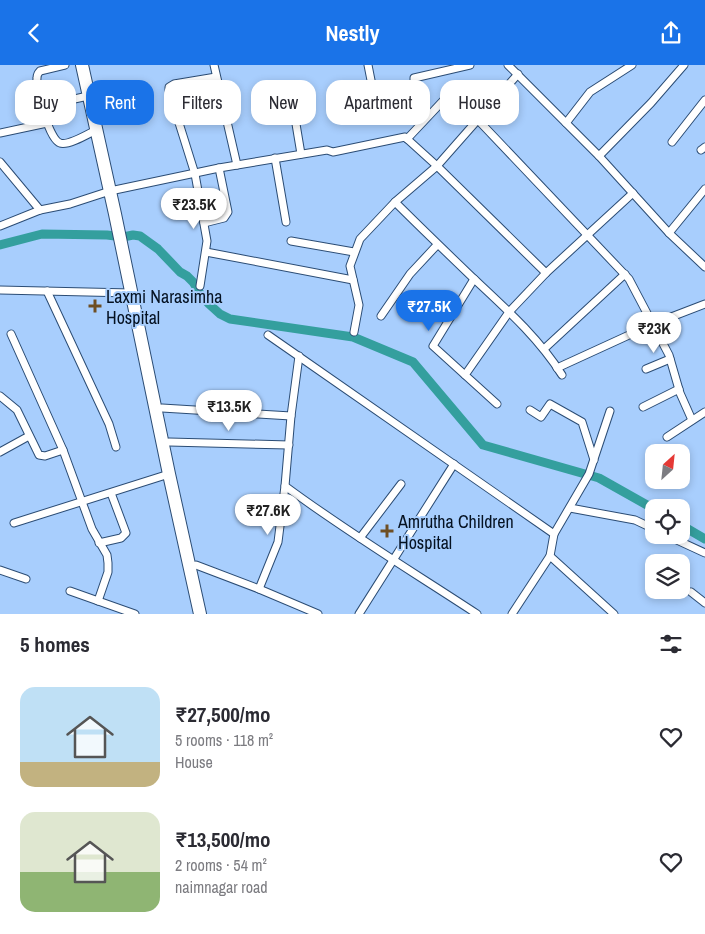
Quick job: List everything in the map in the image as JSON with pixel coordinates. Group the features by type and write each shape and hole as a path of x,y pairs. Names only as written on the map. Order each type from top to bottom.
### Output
{"highway":[{"path":"82,65 86,86"},
{"path":"91,65 131,278 162,408 207,614"},
{"path":"95,125 113,190"},
{"path":"131,278 131,293 200,614"}],"street":[{"path":"37,80 38,74 43,69 65,65"},
{"path":"214,65 237,165"},
{"path":"368,65 371,80"},
{"path":"414,80 419,75 470,65"},
{"path":"508,65 599,156 669,233 705,267"},
{"path":"566,123 590,92 632,65"},
{"path":"599,156 651,103 682,66"},
{"path":"513,80 518,74"},
{"path":"200,286 207,241 194,174 169,87 174,83 216,77"},
{"path":"672,143 705,100"},
{"path":"430,114 440,103"},
{"path":"0,133 38,125"},
{"path":"48,125 56,141 63,144 96,130"},
{"path":"296,125 301,154"},
{"path":"406,139 419,125"},
{"path":"354,332 359,305 350,266 360,239 395,202 437,166 474,125"},
{"path":"483,125 628,279 670,359 679,389 692,420"},
{"path":"0,226 40,210 70,204 113,190 194,174 219,167 327,150 333,152 405,137 546,273"},
{"path":"275,158 286,222"},
{"path":"0,163 40,210"},
{"path":"204,223 224,218 228,212 219,167"},
{"path":"669,233 705,189"},
{"path":"464,375 510,312 546,273 633,193"},
{"path":"395,202 437,245 510,312 544,349 562,375"},
{"path":"291,241 354,252"},
{"path":"380,316 410,274 437,245"},
{"path":"206,252 353,280"},
{"path":"544,349 625,275"},
{"path":"474,279 433,346 497,404"},
{"path":"0,290 131,293"},
{"path":"47,291 109,424 116,447"},
{"path":"557,368 653,324 705,304"},
{"path":"11,335 63,450 81,502 106,555 108,572 98,601"},
{"path":"268,335 554,534"},
{"path":"259,589 278,542 299,356"},
{"path":"646,369 670,359"},
{"path":"643,407 679,389"},
{"path":"0,396 17,410 39,455 46,456 63,450"},
{"path":"530,410 541,417 550,404 582,422 594,460"},
{"path":"162,408 291,416"},
{"path":"512,614 550,556 554,534 589,475 610,411"},
{"path":"667,437 705,412"},
{"path":"0,453 29,436"},
{"path":"169,442 289,445"},
{"path":"359,614 454,464"},
{"path":"14,523 169,474"},
{"path":"360,538 401,484"},
{"path":"285,486 332,521 477,614"},
{"path":"100,543 121,538 126,533 111,493"},
{"path":"570,508 634,520 645,525"},
{"path":"686,544 705,553"},
{"path":"550,556 614,614"},
{"path":"196,565 318,614"},
{"path":"0,570 26,579"},
{"path":"70,591 135,614"},
{"path":"691,592 705,603"}],"waterway":[{"path":"0,245 42,234 140,236 158,249 180,272 187,276 201,295 220,314 230,319 353,337 413,362 483,445 599,478 645,504"},
{"path":"690,530 705,539"}],"place":[{"name":"Laxmi Narasimha Hospital","path":"95,306"},
{"name":"Amrutha Children Hospital","path":"387,531"}]}
